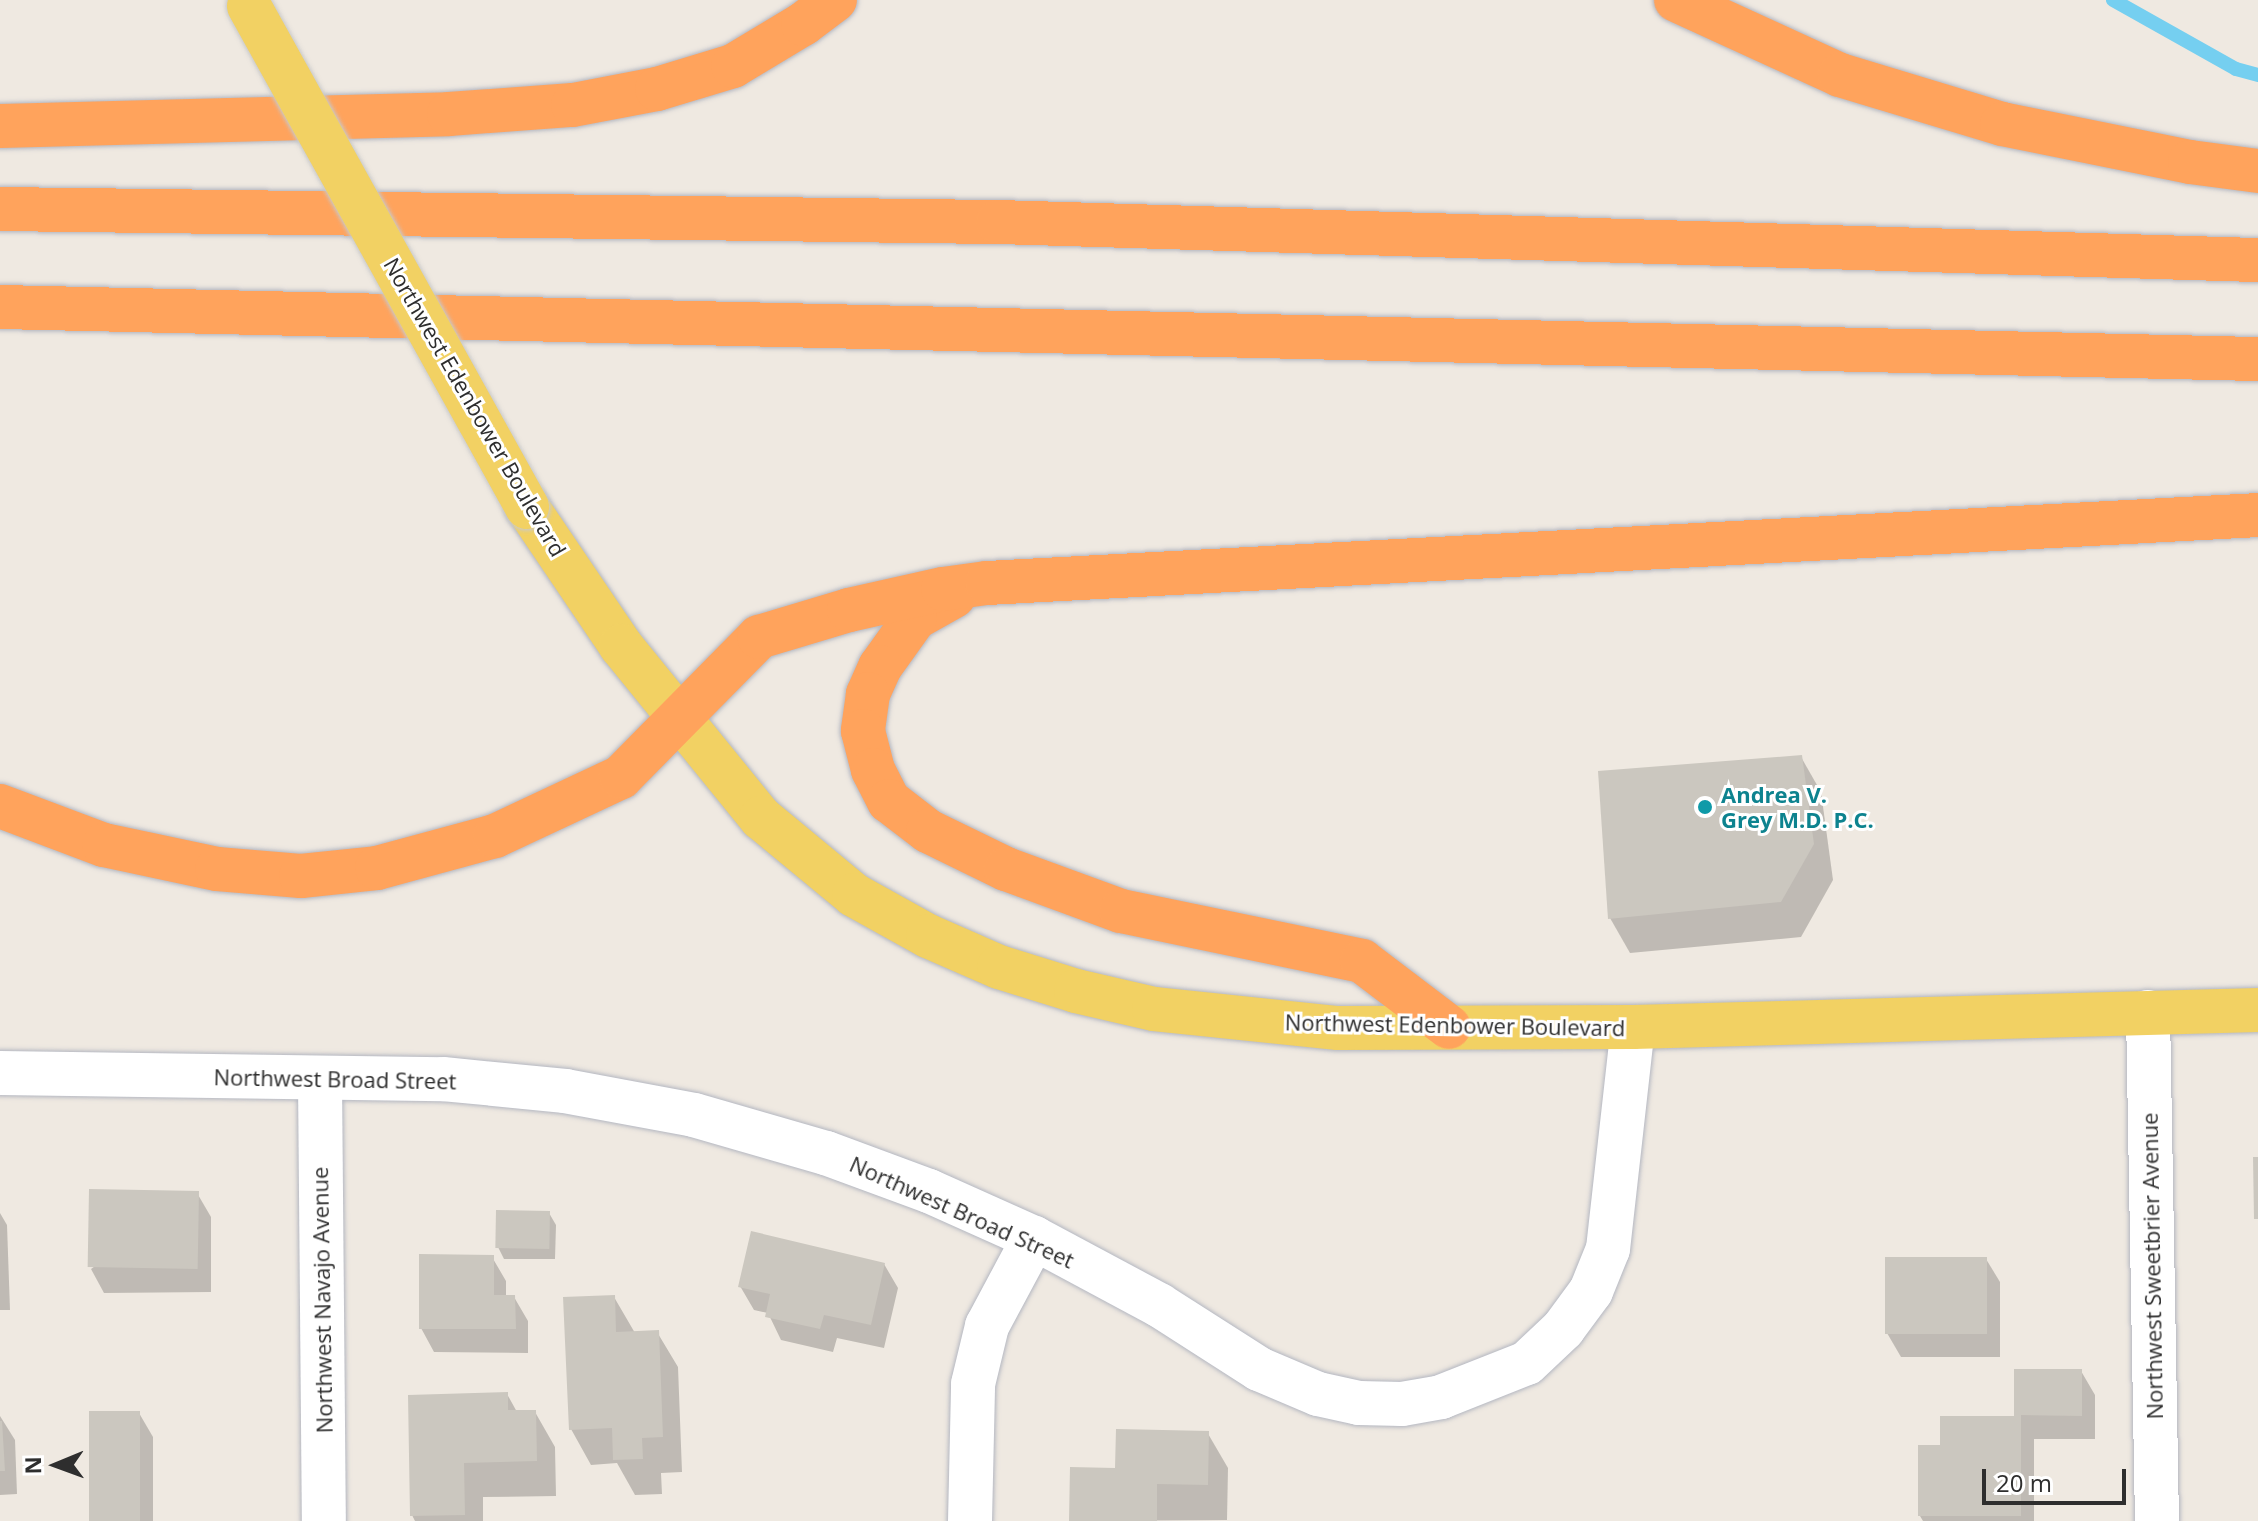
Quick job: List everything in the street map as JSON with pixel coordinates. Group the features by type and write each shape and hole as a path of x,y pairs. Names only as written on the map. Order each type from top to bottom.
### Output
{"highway":[{"path":"0,126 449,114 573,105 657,89 733,66 803,24 835,0"},
{"path":"1676,0 1840,75 2002,124 2190,162 2258,171"},
{"path":"0,209 998,222 2258,260"},
{"path":"0,307 2258,359"},
{"path":"0,806 104,845 217,869 301,876 377,868 495,836 621,777 759,637 849,610 987,583 2258,515"},
{"path":"987,583 940,602 915,618 892,648 868,694 863,731 873,770 889,801 928,831 1006,869 1121,911 1362,961 1449,1027"}],"main road":[{"name":"Northwest Edenbower Boulevard","path":"247,3 527,507 621,646 761,818 854,895 928,936 999,967 1123,1002 1230,1020 1338,1028 1633,1027 2258,1010"}],"street":[{"name":"Northwest Sweetbrier Avenue","path":"2148,1012 2157,1521"},
{"name":"Northwest Broad Street","path":"0,1073 443,1079 505,1083 694,1115 826,1153 929,1191 1034,1238 1159,1305 1259,1369 1318,1394 1359,1403 1402,1404 1441,1397 1527,1363 1563,1329 1591,1291 1608,1249 1633,1027"},
{"name":"Northwest Navajo Avenue","path":"320,1079 324,1521"},
{"path":"970,1521 973,1384 987,1326 1034,1238"}],"building":[{"name":"Andrea V. Grey M.D. P.C.","path":"1802,755 1814,844 1781,902 1608,919 1598,771"},
{"path":"2253,1157 2258,1157 2258,1219 2254,1219"},
{"path":"89,1189 199,1191 198,1269 88,1267"},
{"path":"496,1210 550,1211 549,1249 495,1248"},
{"path":"751,1231 885,1263 871,1325 824,1315 820,1329 765,1317 770,1294 738,1287"},
{"path":"419,1254 494,1255 494,1295 515,1295 516,1329 419,1329"},
{"path":"1885,1257 1987,1257 1987,1334 1885,1334"},
{"path":"615,1295 616,1332 659,1330 663,1437 642,1438 643,1459 613,1460 612,1428 569,1430 563,1297"},
{"path":"2014,1369 2082,1369 2082,1416 2021,1415 2021,1516 1918,1516 1918,1445 1940,1445 1940,1416 2014,1416"},
{"path":"508,1392 508,1410 536,1410 537,1461 464,1463 465,1515 410,1516 408,1395"},
{"path":"89,1411 140,1411 140,1521 89,1521"},
{"path":"2,1421 5,1471 0,1471"},
{"path":"1116,1429 1209,1431 1208,1485 1157,1484 1157,1521 1069,1521 1070,1467 1115,1468"}],"waterway":[{"path":"2113,0 2236,69 2258,75"}],"place":[{"name":"Andrea V. Grey M.D. P.C.","path":"1705,807"}]}
